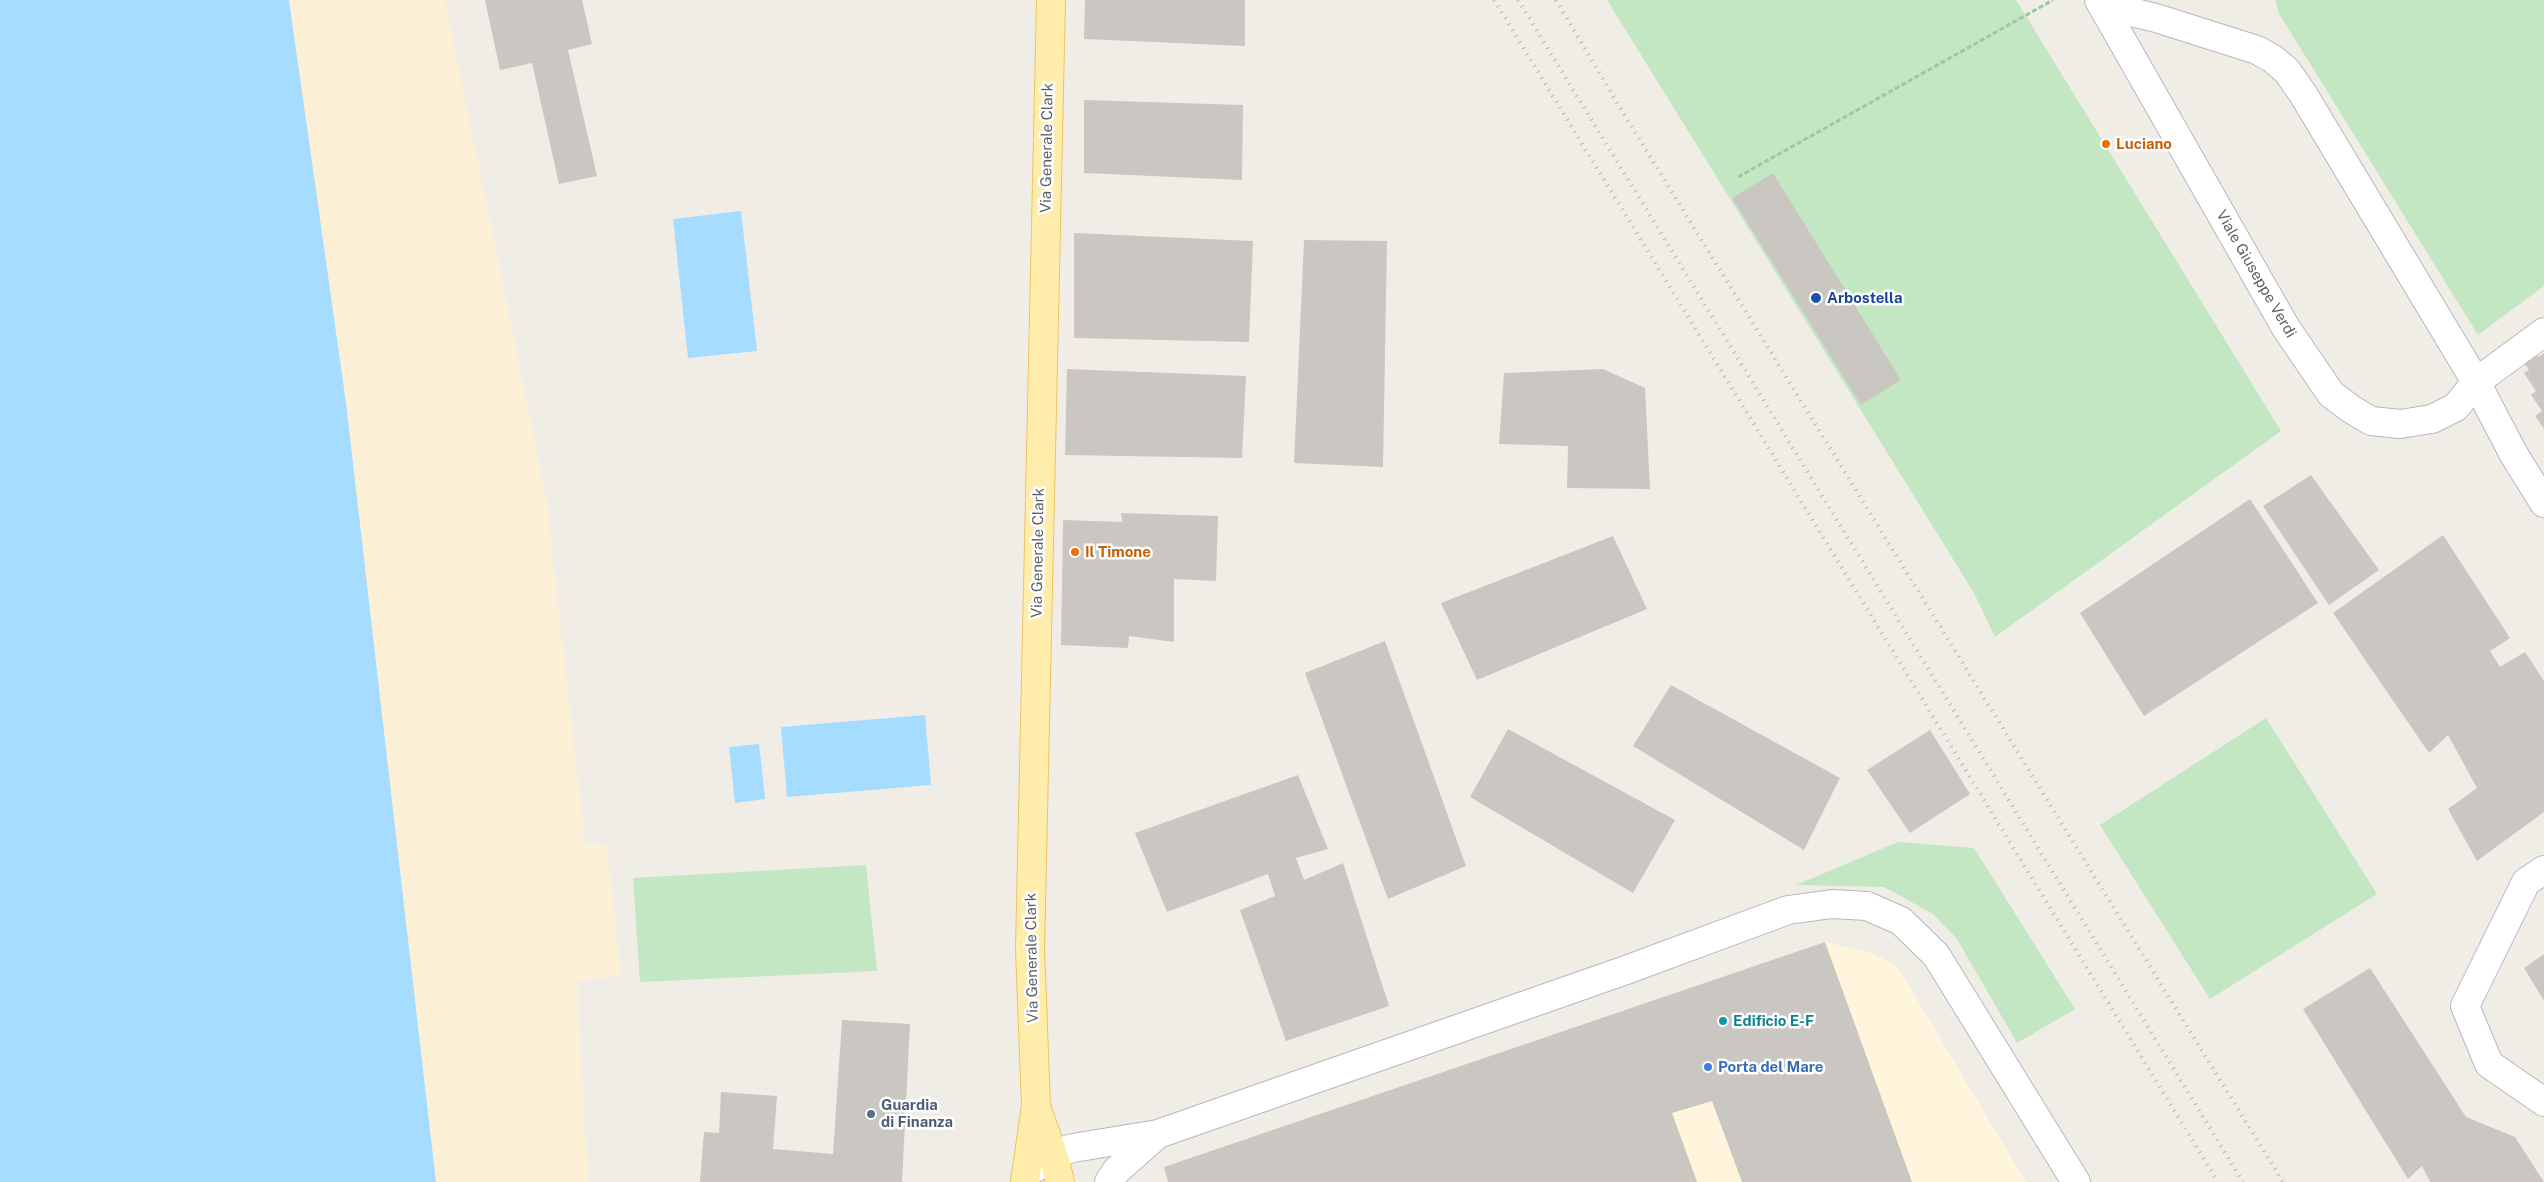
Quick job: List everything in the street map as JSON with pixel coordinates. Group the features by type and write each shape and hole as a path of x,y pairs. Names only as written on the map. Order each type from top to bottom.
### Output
{"main road":[{"name":"Via Generale Clark","path":"1025,1179 1036,1106 1030,949 1051,0"},
{"name":"Via Generale Clark","path":"1036,1106 1053,1154 1060,1182"}],"street":[{"name":"Viale Giuseppe Verdi","path":"2101,3 2286,328 2331,394 2370,421 2400,424 2432,418 2456,407 2476,382"},
{"name":"Viale Giuseppe Verdi","path":"2101,3 2236,42 2273,59 2287,71 2303,94 2476,382 2513,453 2544,503"},
{"path":"2476,382 2544,332"},
{"path":"2544,870 2526,882 2465,1006 2489,1064 2544,1102"},
{"path":"1025,1179 1053,1154 1073,1148 1158,1134 1626,970 1788,910 1832,904 1867,906 1901,921 1936,954 2076,1182"},
{"path":"1108,1182 1116,1171 1158,1134"}],"path":[{"path":"1738,177 2054,0"}],"shaded area":[{"name":"Porta del Mare","path":"1825,942 1874,954 1897,966 2026,1182 1168,1182 1164,1167"}],"green space":[{"name":"Arbostella","path":"1607,0 2016,0 2281,431 1995,637 1974,593"},
{"path":"2276,0 2544,0 2544,286 2478,335 2278,12"},
{"path":"2266,718 2377,894 2210,999 2100,825"},
{"path":"1898,842 1974,848 2075,1009 2017,1043 1957,939 1933,914 1884,887 1796,885"},
{"path":"866,865 877,971 640,982 633,878"}],"sand":[{"path":"289,0 445,0 546,496 585,844 607,845 621,976 578,981 578,1014 589,1182 436,1182 346,403"}],"water":[{"path":"0,0 289,0 346,403 436,1182 0,1182"},
{"path":"741,211 757,351 688,358 673,219"},
{"path":"925,715 931,785 787,797 781,727"},
{"path":"759,744 765,799 735,803 729,747"}],"building":[{"path":"485,0 582,0 592,44 568,50 597,176 559,184 532,63 500,70"},
{"path":"1085,0 1245,0 1245,46 1084,39"},
{"path":"1084,100 1243,105 1242,180 1084,173"},
{"path":"1773,173 1901,380 1861,405 1732,198"},
{"path":"1074,233 1253,241 1249,342 1074,338"},
{"path":"1304,240 1387,241 1383,467 1294,463"},
{"path":"2534,351 2538,357 2544,353 2544,429 2535,416 2542,411 2531,395 2536,391 2524,373 2529,370 2521,359"},
{"path":"1067,369 1246,376 1242,458 1065,455"},
{"path":"1603,369 1645,388 1650,489 1567,488 1568,446 1499,444 1504,373"},
{"path":"2311,475 2379,570 2329,605 2263,506"},
{"path":"2250,499 2318,603 2144,716 2080,613"},
{"path":"1121,513 1218,516 1216,581 1174,579 1174,642 1129,636 1128,648 1061,645 1063,520 1122,522"},
{"path":"2443,535 2510,638 2490,651 2500,667 2525,652 2544,681 2544,812 2477,861 2448,809 2477,788 2448,735 2429,753 2333,613"},
{"path":"1613,536 1647,609 1477,680 1441,603"},
{"path":"1385,641 1466,866 1388,899 1305,673"},
{"path":"1671,685 1840,778 1804,850 1633,746"},
{"path":"1508,729 1675,820 1633,893 1470,797"},
{"path":"1930,730 1970,794 1910,833 1867,770"},
{"path":"1298,775 1328,849 1296,858 1304,880 1343,863 1389,1006 1286,1041 1240,910 1275,896 1268,874 1167,912 1135,833"},
{"name":"Porta del Mare","path":"1825,942 1912,1182 1742,1182 1712,1101 1672,1113 1697,1182 1168,1182 1164,1167"},
{"path":"2544,954 2544,1001 2524,968"},
{"path":"2370,968 2466,1117 2515,1137 2544,1182 2430,1182 2422,1166 2408,1179 2303,1009"},
{"name":"Guardia di Finanza","path":"842,1020 910,1024 902,1182 700,1182 704,1132 719,1133 721,1092 777,1096 773,1149 833,1154"}],"railway":[{"path":"1494,0 2218,1182"},
{"path":"1518,0 2243,1182"},
{"path":"1556,0 1625,116 2283,1182"}],"place":[{"name":"Luciano","path":"2106,144"},
{"name":"Arbostella","path":"1816,298"},
{"name":"Il Timone","path":"1075,552"},
{"name":"Edificio E-F","path":"1723,1021"},
{"name":"Porta del Mare","path":"1708,1067"},
{"name":"Guardia di Finanza","path":"871,1114"}]}
